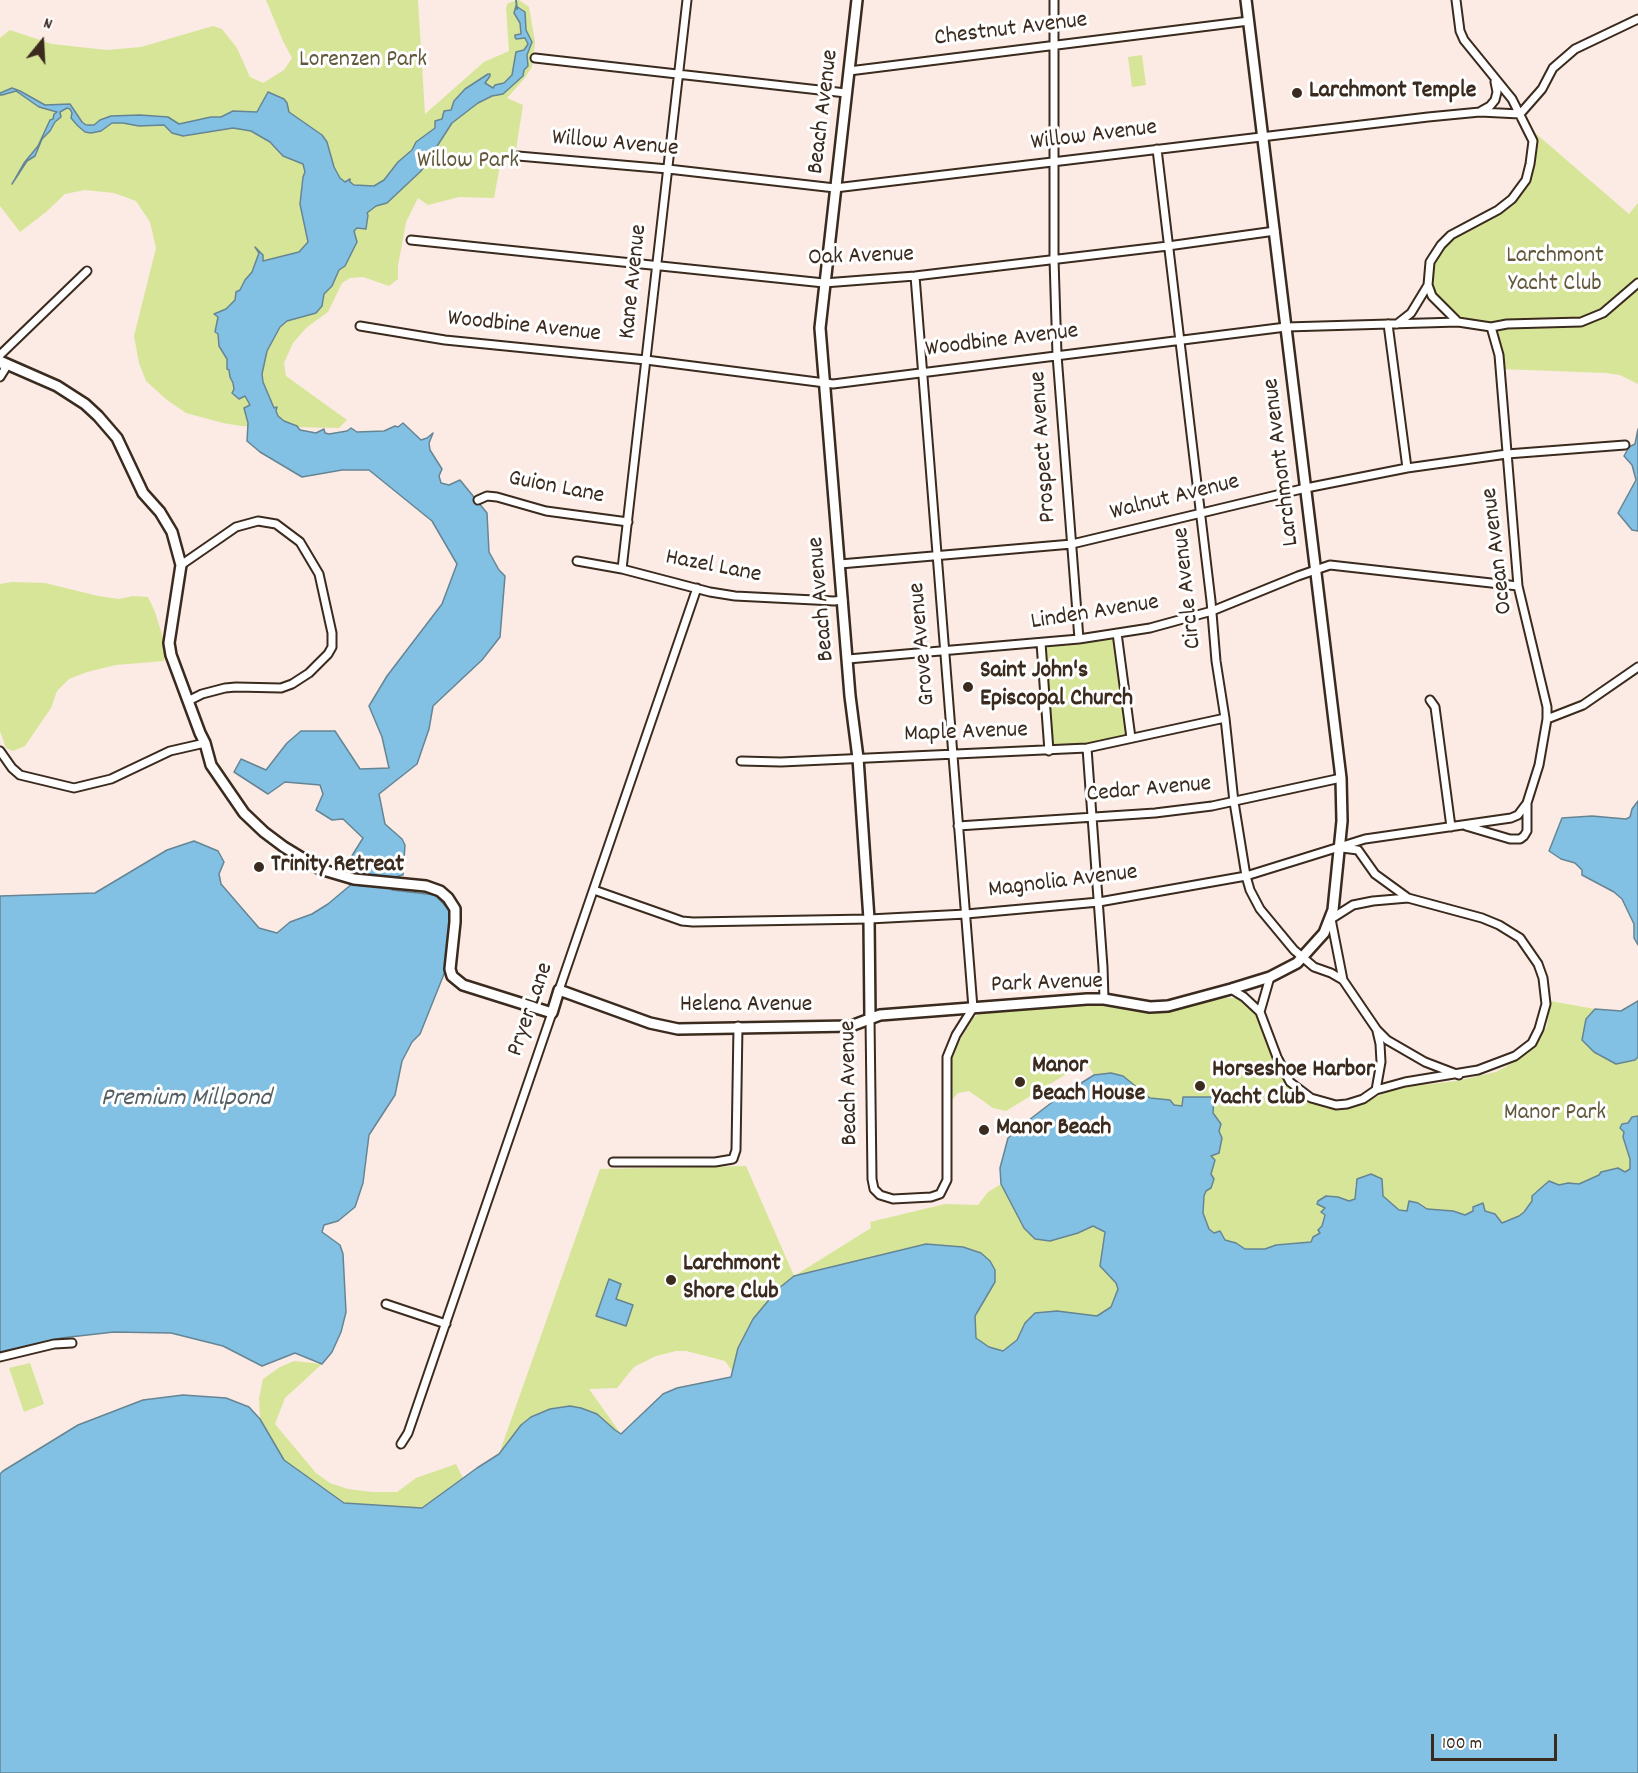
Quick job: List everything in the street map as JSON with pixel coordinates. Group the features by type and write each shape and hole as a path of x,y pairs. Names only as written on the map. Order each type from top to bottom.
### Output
{"street":[{"name":"Kane Avenue","path":"622,568 687,0"},
{"name":"Beach Avenue","path":"857,0 820,328 850,696 858,758 869,920 872,1179 874,1189 880,1195"},
{"name":"Prospect Avenue","path":"1054,0 1054,259 1057,355 1079,639"},
{"name":"Larchmont Avenue","path":"1246,0 1341,778 1342,821 1331,919"},
{"path":"1456,0 1464,40 1512,99 1533,141 1526,180 1512,198 1498,210 1451,235 1430,262 1428,285 1432,296 1458,322"},
{"path":"1520,114 1542,89 1553,69 1575,49 1638,19"},
{"name":"Chestnut Avenue","path":"849,71 1249,21"},
{"path":"535,58 846,93"},
{"path":"1480,112 1490,106 1496,96 1497,88 1493,76"},
{"name":"Willow Avenue","path":"518,156 668,169 835,188 1480,112 1520,114"},
{"name":"Circle Avenue","path":"1156,149 1212,611 1216,661 1246,876 1260,909 1294,950 1314,967 1343,980"},
{"name":"Oak Avenue","path":"411,240 824,284 915,276 1275,231"},
{"path":"0,358 87,271"},
{"name":"Grove Avenue","path":"915,276 973,1008"},
{"name":"Woodbine Avenue","path":"360,326 445,340 646,360 833,384 1287,327 1458,322 1491,327 1507,324 1581,322 1604,313 1638,284"},
{"path":"1397,324 1411,314 1428,285"},
{"path":"1388,324 1407,468"},
{"name":"Ocean Avenue","path":"1464,825 1510,839 1520,839 1527,831 1527,803 1539,765 1547,719 1547,707 1518,586 1499,355 1491,327"},
{"path":"0,358 5,369 0,377"},
{"path":"0,358 70,394 85,404 109,427 117,438 143,493 160,512 172,532 181,565 169,643 212,765 244,813 284,848 320,869 354,879 426,886 438,890 448,898 455,909 450,969 456,981 552,1013"},
{"name":"Walnut Avenue","path":"840,564 1071,544 1306,488 1407,468 1508,454 1625,445"},
{"name":"Guion Lane","path":"478,500 487,496 497,497 546,511 628,522"},
{"path":"181,565 236,527 258,521 276,524 300,542 319,574 332,633 332,647 328,654 309,673 292,684 281,688 225,688 202,694 188,701"},
{"name":"Hazel Lane","path":"577,561 622,568 735,596 843,600"},
{"name":"Linden Avenue","path":"848,659 1041,643 1150,628 1212,611 1330,565 1518,586"},
{"name":"Pryer Lane","path":"401,1443 408,1433 446,1324 697,588"},
{"path":"1117,633 1131,738"},
{"path":"1041,643 1049,751"},
{"path":"1547,719 1582,705 1638,667"},
{"path":"1430,700 1435,707 1451,827"},
{"name":"Maple Avenue","path":"741,761 781,762 1087,748 1225,718"},
{"path":"0,750 12,768 20,775 74,788 111,779 170,751 205,742"},
{"path":"1087,748 1104,999"},
{"name":"Cedar Avenue","path":"958,826 1155,813 1234,802 1341,778"},
{"name":"Magnolia Avenue","path":"594,890 687,922 869,920 1099,902 1246,876 1365,839 1510,818 1518,815 1527,803"},
{"name":"Park Avenue","path":"1340,847 1358,850 1375,874 1408,898"},
{"name":"Park Avenue","path":"880,1195 902,1200 931,1197 940,1194 944,1189 947,1180 947,1057 956,1035 973,1008 1034,1002 1104,999 1142,1006 1168,1006 1270,977 1304,958 1324,933 1331,919 1353,905 1408,898 1482,918 1520,938 1531,951 1543,978 1546,1005 1532,1043 1515,1056 1460,1075 1405,1082 1376,1090 1363,1099 1336,1105 1317,1100 1297,1088 1283,1071 1260,1012 1244,997 1231,989"},
{"path":"1331,919 1343,980 1377,1030 1388,1040 1425,1062 1460,1075"},
{"path":"1260,1012 1270,977"},
{"name":"Helena Avenue","path":"559,990 650,1023 678,1029 738,1026 850,1026 880,1015 973,1008"},
{"path":"613,1162 716,1162 733,1159 738,1026"},
{"path":"1376,1090 1381,1062 1377,1030"},
{"path":"386,1304 446,1324"},
{"path":"0,1357 54,1344 72,1343"}],"green space":[{"path":"266,0 418,0 425,114 484,62 509,51 506,8 508,3 519,0 529,7 535,42 532,67 507,98 523,105 515,156 501,160 494,198 459,197 428,205 418,198 406,222 398,266 398,279 389,286 363,277 350,278 342,283 328,312 306,328 293,343 284,363 286,376 347,420 339,428 241,426 223,423 186,413 146,381 139,363 134,336 156,248 150,222 136,201 114,193 85,190 65,194 20,232 0,206 0,38 10,30 52,44 107,50 141,47 213,26 222,29 237,48 250,77 263,83 284,70 292,58"},
{"path":"1142,55 1146,85 1132,87 1128,57"},
{"name":"Larchmont Yacht Club","path":"1526,125 1629,214 1638,203 1638,384 1620,375 1606,373 1501,369 1491,326 1459,321 1439,304 1429,286 1435,255 1453,236 1494,213 1526,182 1534,142"},
{"path":"45,583 119,599 133,596 148,597 165,644 164,661 116,665 69,679 57,691 51,708 25,746 13,751 6,748 0,731 0,584"},
{"path":"1115,636 1128,737 1097,744 1051,747 1044,644"},
{"name":"Manor Park","path":"1224,998 1238,998 1258,1019 1278,1069 1289,1085 1300,1095 1319,1105 1340,1109 1358,1105 1396,1088 1456,1081 1496,1072 1514,1062 1541,1036 1547,1026 1550,1001 1595,1009 1586,1019 1635,1060 1638,1057 1638,1116 1624,1132 1630,1169 1625,1172 1618,1168 1579,1184 1559,1185 1532,1201 1519,1216 1502,1223 1495,1214 1485,1211 1473,1211 1465,1215 1453,1211 1427,1209 1418,1203 1409,1202 1407,1211 1399,1210 1383,1196 1383,1187 1355,1184 1355,1199 1349,1202 1345,1199 1325,1208 1320,1233 1316,1234 1311,1242 1276,1245 1265,1249 1244,1249 1236,1243 1225,1241 1217,1232 1214,1233 1208,1229 1203,1213 1203,1203 1206,1191 1211,1188 1213,1182 1211,1174 1214,1163 1211,1156 1219,1153 1222,1138 1219,1131 1221,1124 1213,1113 1183,1097 1183,1107 1174,1105 1170,1100 1150,1098 1123,1076 1111,1073 1094,1075 1083,1056 1072,1060 1076,1068 1006,1111 993,1108 969,1091 958,1093 951,1101 950,1067 953,1052 973,1018 985,1010 1086,1003 1135,1011 1159,1012"},
{"path":"746,1166 794,1276 738,1348 732,1371 725,1361 686,1351 656,1356 634,1367 617,1388 589,1389 621,1434 499,1454 600,1169"},
{"path":"1001,1184 1024,1228 1078,1233 1093,1226 1105,1232 1100,1266 1116,1283 1118,1290 1111,1308 1097,1316 1057,1311 1025,1323 1017,1340 1003,1351 989,1347 976,1338 975,1316 995,1282 963,1247 926,1244 794,1276 871,1228 870,1222 945,1204 978,1205 988,1192"},
{"path":"294,1361 322,1364 285,1398 275,1424 316,1473 330,1483 348,1489 397,1492 416,1478 456,1464 463,1478 422,1508 344,1503 284,1460 260,1419 259,1398 263,1379 280,1367"},
{"path":"30,1363 44,1404 24,1412 9,1368"}],"water":[{"name":"Premium Millpond","path":"516,6 525,12 526,30 532,42 527,55 528,66 523,76 503,94 492,96 478,103 452,123 421,171 387,203 376,206 367,213 366,229 357,228 354,231 357,242 345,266 339,270 332,286 324,294 322,306 316,313 287,321 280,327 267,351 262,374 274,408 277,407 278,416 300,430 316,433 324,429 325,433 329,434 347,431 351,428 357,432 384,431 403,423 421,440 433,433 429,443 430,450 442,469 439,476 441,483 449,485 460,480 487,513 489,552 505,576 500,637 482,660 433,706 429,729 417,764 379,794 385,824 402,839 405,845 403,875 395,877 392,890 435,895 452,913 446,969 420,1034 412,1042 402,1061 395,1095 369,1135 363,1183 355,1207 338,1221 324,1225 322,1232 340,1245 343,1254 346,1312 341,1332 332,1352 322,1364 295,1353 262,1366 223,1346 171,1333 114,1332 61,1338 0,1353 0,896 95,893 167,850 194,841 218,851 224,862 219,874 221,884 259,928 277,933 290,922 312,914 328,904 353,883 356,873 345,867 363,838 343,819 332,820 316,810 323,794 320,785 285,782 268,794 234,772 241,759 266,770 287,743 301,731 335,731 360,769 389,768 382,737 369,706 387,676 442,604 457,564 432,521 369,470 342,470 302,477 260,452 247,441 248,423 244,408 250,405 245,396 239,399 232,393 234,389 227,369 227,359 219,346 218,334 215,332 218,317 214,314 226,309 235,300 236,292 240,290 252,272 259,253 255,247 263,255 263,261 299,252 308,242 300,204 305,172 303,164 283,156 270,142 251,131 233,128 183,136 172,133 164,125 139,126 112,123 101,131 91,133 85,132 78,126 71,118 70,109 67,108 60,112 61,117 42,139 35,156 27,161 12,184 24,163 38,146 50,120 57,112 39,107 16,91 2,95 0,93 12,88 45,105 70,104 82,122 86,125 94,125 111,116 168,117 179,124 221,117 233,111 257,112 268,92 284,99 289,112 322,135 327,142 334,167 340,178 345,182 350,179 354,185 374,186 384,180 398,162 412,150 416,142 435,128 435,121 442,119 444,111 451,110 454,101 465,89 488,74 490,76 485,83 493,88 495,85 504,83 512,75 516,52 524,50 528,44 525,38 516,39 515,37 521,34 520,23 514,13"},
{"path":"1638,429 1638,531 1632,530 1618,513 1636,480 1632,465 1624,456 1629,447 1635,444"},
{"path":"1638,801 1638,945 1634,938 1634,924 1622,899 1614,892 1582,875 1582,870 1575,863 1561,859 1549,851 1562,818 1592,816 1626,819 1630,817"},
{"path":"1638,1001 1638,1057 1635,1060 1616,1064 1594,1052 1582,1040 1586,1019 1595,1009 1621,1011"},
{"path":"1111,1073 1123,1076 1150,1098 1170,1100 1174,1105 1182,1106 1183,1097 1214,1097 1213,1113 1221,1124 1219,1131 1222,1138 1219,1153 1211,1156 1215,1160 1211,1174 1214,1179 1211,1188 1204,1196 1203,1213 1209,1229 1214,1233 1220,1231 1225,1240 1245,1249 1265,1249 1276,1245 1311,1242 1313,1237 1320,1233 1318,1230 1322,1226 1325,1215 1321,1212 1325,1208 1317,1204 1318,1201 1326,1196 1349,1201 1355,1199 1357,1179 1371,1174 1382,1179 1383,1196 1399,1210 1407,1211 1409,1201 1418,1203 1427,1209 1453,1211 1465,1215 1473,1211 1473,1207 1483,1203 1485,1211 1495,1214 1502,1223 1524,1212 1532,1201 1532,1196 1549,1181 1559,1185 1579,1184 1601,1172 1618,1168 1625,1172 1630,1169 1624,1132 1620,1128 1632,1117 1638,1116 1638,1773 0,1773 0,1474 3,1471 78,1425 143,1400 183,1395 226,1398 249,1407 260,1419 284,1460 344,1503 422,1508 499,1454 521,1425 531,1417 550,1409 570,1406 581,1408 597,1414 621,1434 663,1394 677,1388 731,1377 738,1348 753,1319 778,1289 794,1276 926,1244 963,1247 981,1253 990,1261 995,1270 995,1282 975,1316 976,1338 989,1347 1003,1351 1017,1340 1025,1323 1035,1313 1057,1311 1097,1316 1111,1307 1118,1289 1116,1283 1100,1266 1105,1232 1093,1226 1050,1241 1035,1239 1024,1228 1001,1184 1000,1168 1008,1138 1025,1123 1059,1097 1094,1075"},
{"path":"609,1279 621,1284 616,1299 633,1305 626,1326 596,1316"}],"waterway":[{"path":"516,0 517,9"}],"place":[{"name":"Larchmont Temple","path":"1297,93"},
{"name":"Saint John's Episcopal Church","path":"968,687"},
{"name":"Trinity Retreat","path":"259,867"},
{"name":"Manor Beach House","path":"1020,1082"},
{"name":"Horseshoe Harbor Yacht Club","path":"1200,1086"},
{"name":"Manor Beach","path":"984,1130"},
{"name":"Larchmont Shore Club","path":"671,1280"}],"park label":[{"name":"Lorenzen Park","path":"363,62"},
{"name":"Willow Park","path":"468,163"}]}
